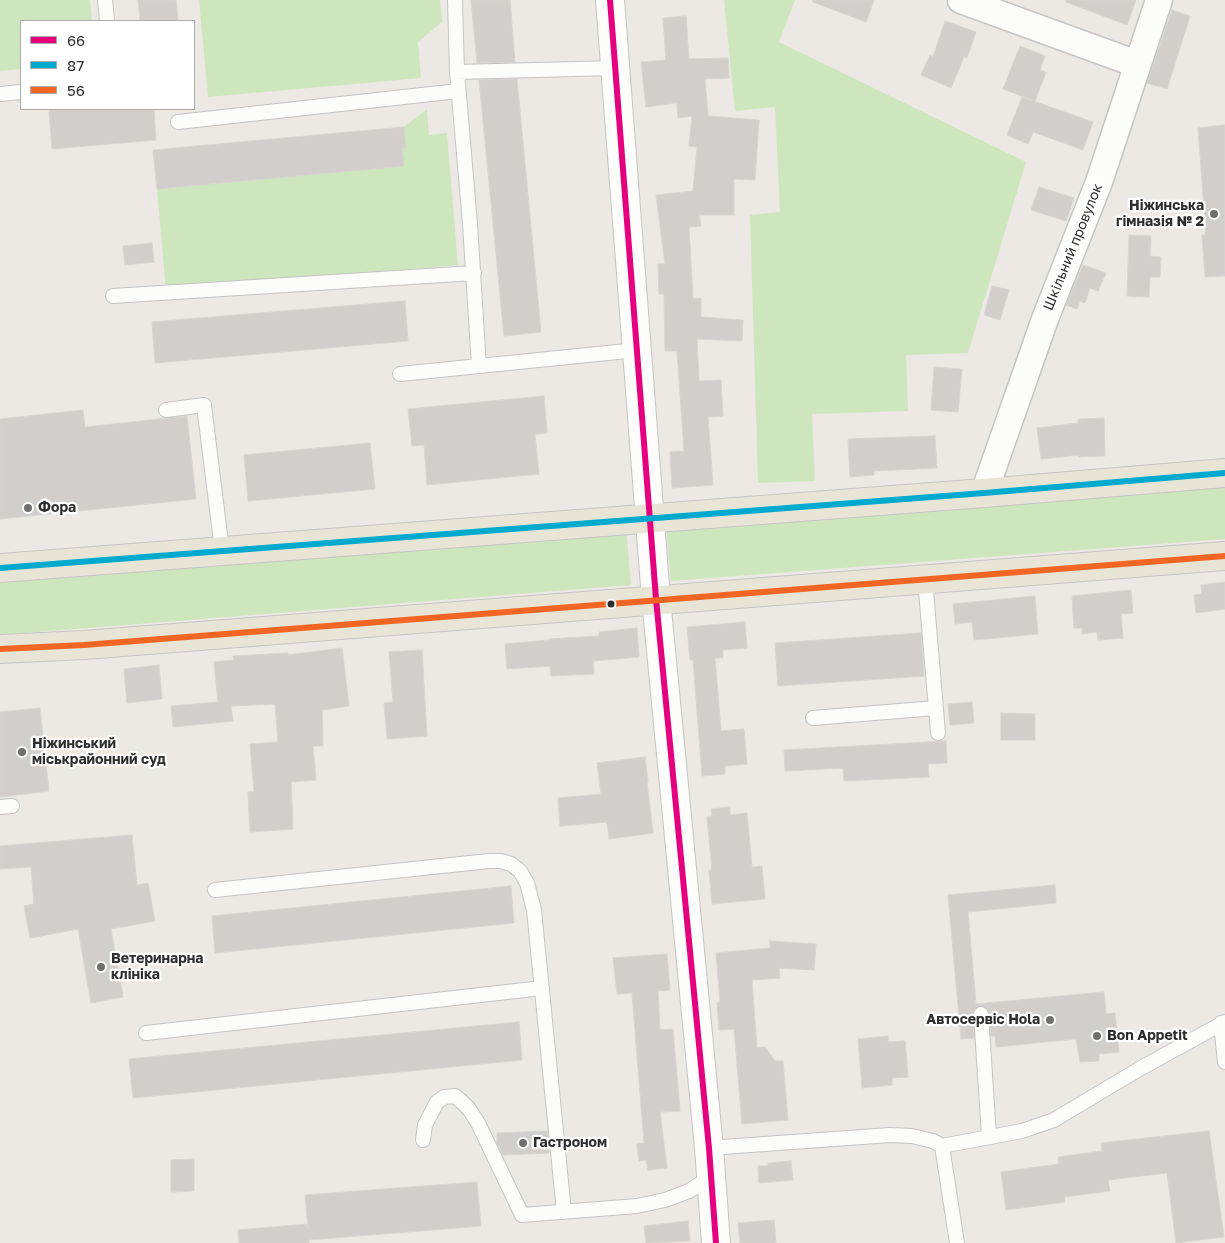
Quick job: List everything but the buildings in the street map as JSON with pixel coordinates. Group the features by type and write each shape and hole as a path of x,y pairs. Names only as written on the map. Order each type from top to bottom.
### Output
{"main road":[{"path":"0,568 1225,473"},
{"path":"0,649 84,645 1225,556"}],"street":[{"path":"610,0 656,599 709,1148 716,1243"},
{"path":"961,0 1137,64"},
{"name":"Шкільний провулок","path":"984,493 1045,319 1099,182 1158,0"}],"lane":[{"path":"105,0 107,20"},
{"path":"455,0 458,91 474,273 479,366"},
{"path":"457,72 615,68"},
{"path":"178,122 458,91"},
{"path":"0,94 20,92"},
{"path":"113,296 474,273"},
{"path":"400,374 637,350"},
{"path":"166,410 204,405 222,550"},
{"path":"925,579 938,733"},
{"path":"813,718 936,708"},
{"path":"215,890 489,860 511,864 520,872 527,884 534,910 564,1212"},
{"path":"146,1033 542,988"},
{"path":"980,1014 989,1136"},
{"path":"709,1148 890,1135 912,1136 933,1141 942,1146 1022,1131 1054,1120 1223,1023 1225,1062"},
{"path":"423,1140 426,1125 437,1102 444,1097 455,1096 469,1109 478,1123 522,1215 637,1206 665,1200 689,1191 711,1178"},
{"path":"942,1146 957,1243"}],"green space":[{"path":"0,0 90,0 92,20 20,20 20,69 0,71"},
{"path":"199,0 440,0 442,22 418,42 421,78 208,97"},
{"path":"724,0 795,0 779,42 1026,162 968,353 906,355 908,411 812,414 815,481 758,483 750,215 780,212 775,107 735,111"},
{"path":"427,109 429,135 447,133 458,265 166,291 157,189 403,166 402,148 406,147 404,127"},
{"path":"1225,484 1225,539 671,581 666,525"},
{"path":"626,528 631,585 0,635 0,577"}],"transit line":[{"name":"66","path":"610,0 656,599 709,1148 716,1243"},
{"name":"87","path":"0,568 1225,473"},
{"name":"56","path":"0,649 84,645 1225,556"}],"place":[{"name":"Ніжинська гімназія № 2","path":"1214,214"},
{"name":"Фора","path":"28,508"},
{"name":"Ніжинський міськрайонний суд","path":"22,752"},
{"name":"Ветеринарна клініка","path":"101,967"},
{"name":"Автосервіс Hola","path":"1050,1020"},
{"name":"Bon Appetit","path":"1097,1036"},
{"name":"Гастроном","path":"523,1143"}]}
